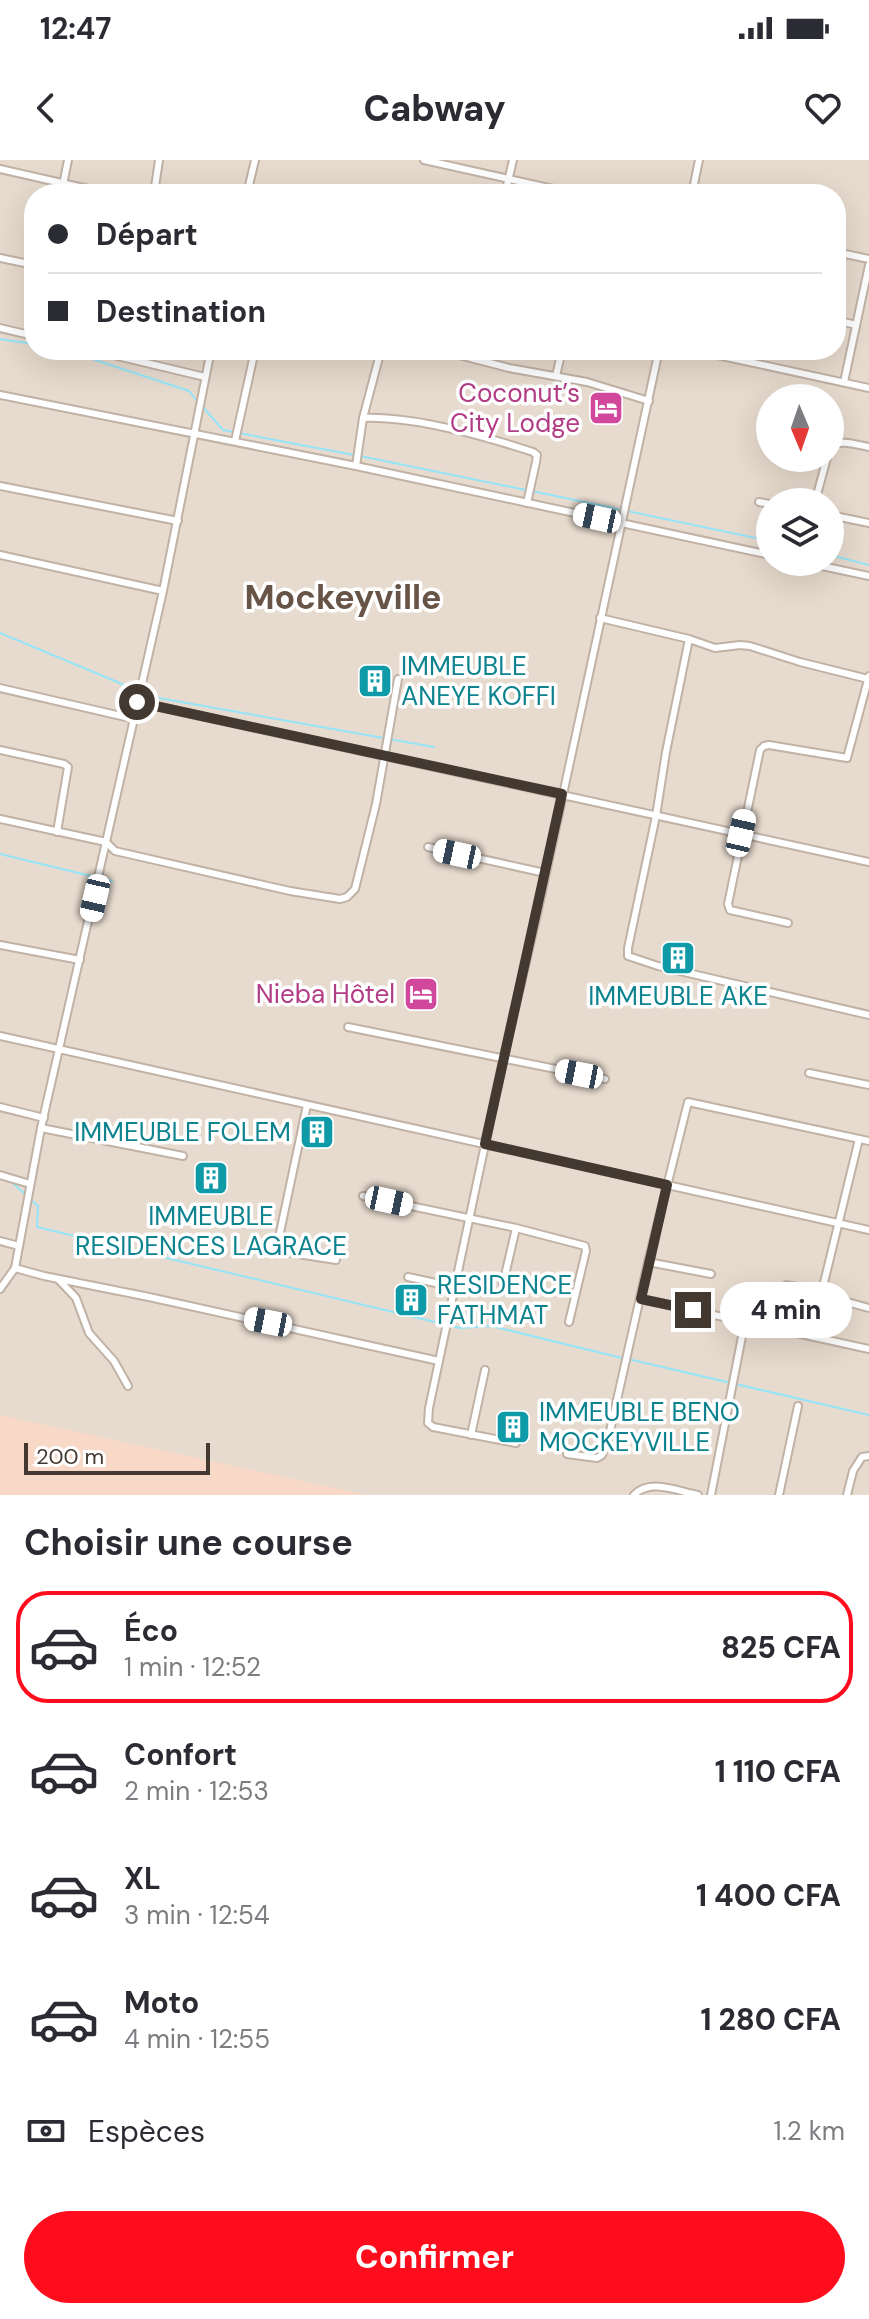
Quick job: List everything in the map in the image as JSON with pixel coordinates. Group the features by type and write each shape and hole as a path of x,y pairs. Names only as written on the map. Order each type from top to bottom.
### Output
{"street":[{"path":"63,184 68,160"},
{"path":"155,184 159,160"},
{"path":"249,184 255,160"},
{"path":"424,160 531,184"},
{"path":"507,184 513,160"},
{"path":"694,184 699,160"},
{"path":"0,169 59,184"},
{"path":"844,382 869,262 846,255"},
{"path":"0,258 24,263"},
{"path":"846,322 856,325"},
{"path":"0,328 24,334"},
{"path":"134,360 205,377"},
{"path":"0,1289 15,1268 41,1128 163,591 209,360"},
{"path":"235,441 253,360"},
{"path":"356,466 363,418 378,360"},
{"path":"476,360 587,382 649,401"},
{"path":"556,376 560,360"},
{"path":"516,1443 433,1427 428,1423 454,1287 657,360"},
{"path":"739,360 869,388"},
{"path":"0,395 356,466 756,552"},
{"path":"363,418 378,417 465,432 533,452 537,455 527,503"},
{"path":"844,443 869,447"},
{"path":"0,486 178,521"},
{"path":"844,518 869,523"},
{"path":"0,555 163,591"},
{"path":"844,571 869,576"},
{"path":"600,618 715,648 750,646 800,662 869,677 847,758 769,745 760,750 728,908 788,923"},
{"path":"689,639 628,956 658,966 869,1015"},
{"path":"0,819 106,842 115,851 290,891 340,899 347,897 355,889 385,756 398,679"},
{"path":"0,688 134,719"},
{"path":"137,702 869,862"},
{"path":"0,750 68,767 57,832"},
{"path":"428,847 545,873"},
{"path":"0,945 80,960"},
{"path":"348,1027 605,1079"},
{"path":"0,1036 869,1230"},
{"path":"809,1073 869,1085"},
{"path":"567,1454 597,1458 602,1455 608,1440 688,1102 869,1141"},
{"path":"307,1105 278,1242 285,1252 336,1260"},
{"path":"0,1107 44,1118"},
{"path":"41,1128 183,1156"},
{"path":"814,1337 859,1139"},
{"path":"0,1175 30,1184"},
{"path":"363,1196 585,1246 569,1322"},
{"path":"503,1284 516,1228"},
{"path":"0,1241 19,1246"},
{"path":"648,1262 711,1274"},
{"path":"15,1268 439,1361"},
{"path":"408,1277 454,1287"},
{"path":"58,1279 76,1298 89,1333 114,1361 128,1386"},
{"path":"786,1285 869,1308"},
{"path":"641,1299 869,1349"},
{"path":"711,1495 745,1321"},
{"path":"471,1435 485,1370"},
{"path":"779,1495 798,1406"},
{"path":"847,1495 853,1471 862,1457 869,1456"},
{"path":"634,1495 642,1487 650,1485 698,1495"}],"shaded area":[{"path":"0,160 869,160 869,1495 362,1495 0,1423"},
{"path":"0,1415 367,1495 0,1495"}],"waterway":[{"path":"0,339 24,343"},
{"path":"95,360 189,391 197,401"},
{"path":"202,406 223,430 354,455"},
{"path":"360,456 526,490"},
{"path":"532,491 756,538"},
{"path":"844,559 869,565"},
{"path":"0,633 153,697 434,747"},
{"path":"0,854 95,877"},
{"path":"102,878 112,881"},
{"path":"9,1180 25,1194"},
{"path":"30,1199 38,1206 37,1227 460,1328 491,1326 622,1358"},
{"path":"628,1359 869,1415"}],"place":[{"name":"Coconut’s City Lodge","path":"606,408"},
{"name":"IMMEUBLE ANEYE KOFFI","path":"375,681"},
{"name":"IMMEUBLE AKE","path":"678,958"},
{"name":"Nieba Hôtel","path":"421,994"},
{"name":"IMMEUBLE FOLEM","path":"317,1132"},
{"name":"IMMEUBLE RESIDENCES LAGRACE","path":"211,1178"},
{"name":"RESIDENCE FATHMAT","path":"411,1300"},
{"name":"IMMEUBLE BENO MOCKEYVILLE","path":"513,1427"}],"district":[{"name":"Mockeyville","path":"343,597"}],"route":[{"path":"137,702 562,794 485,1144 667,1185 641,1299 693,1310"}]}
